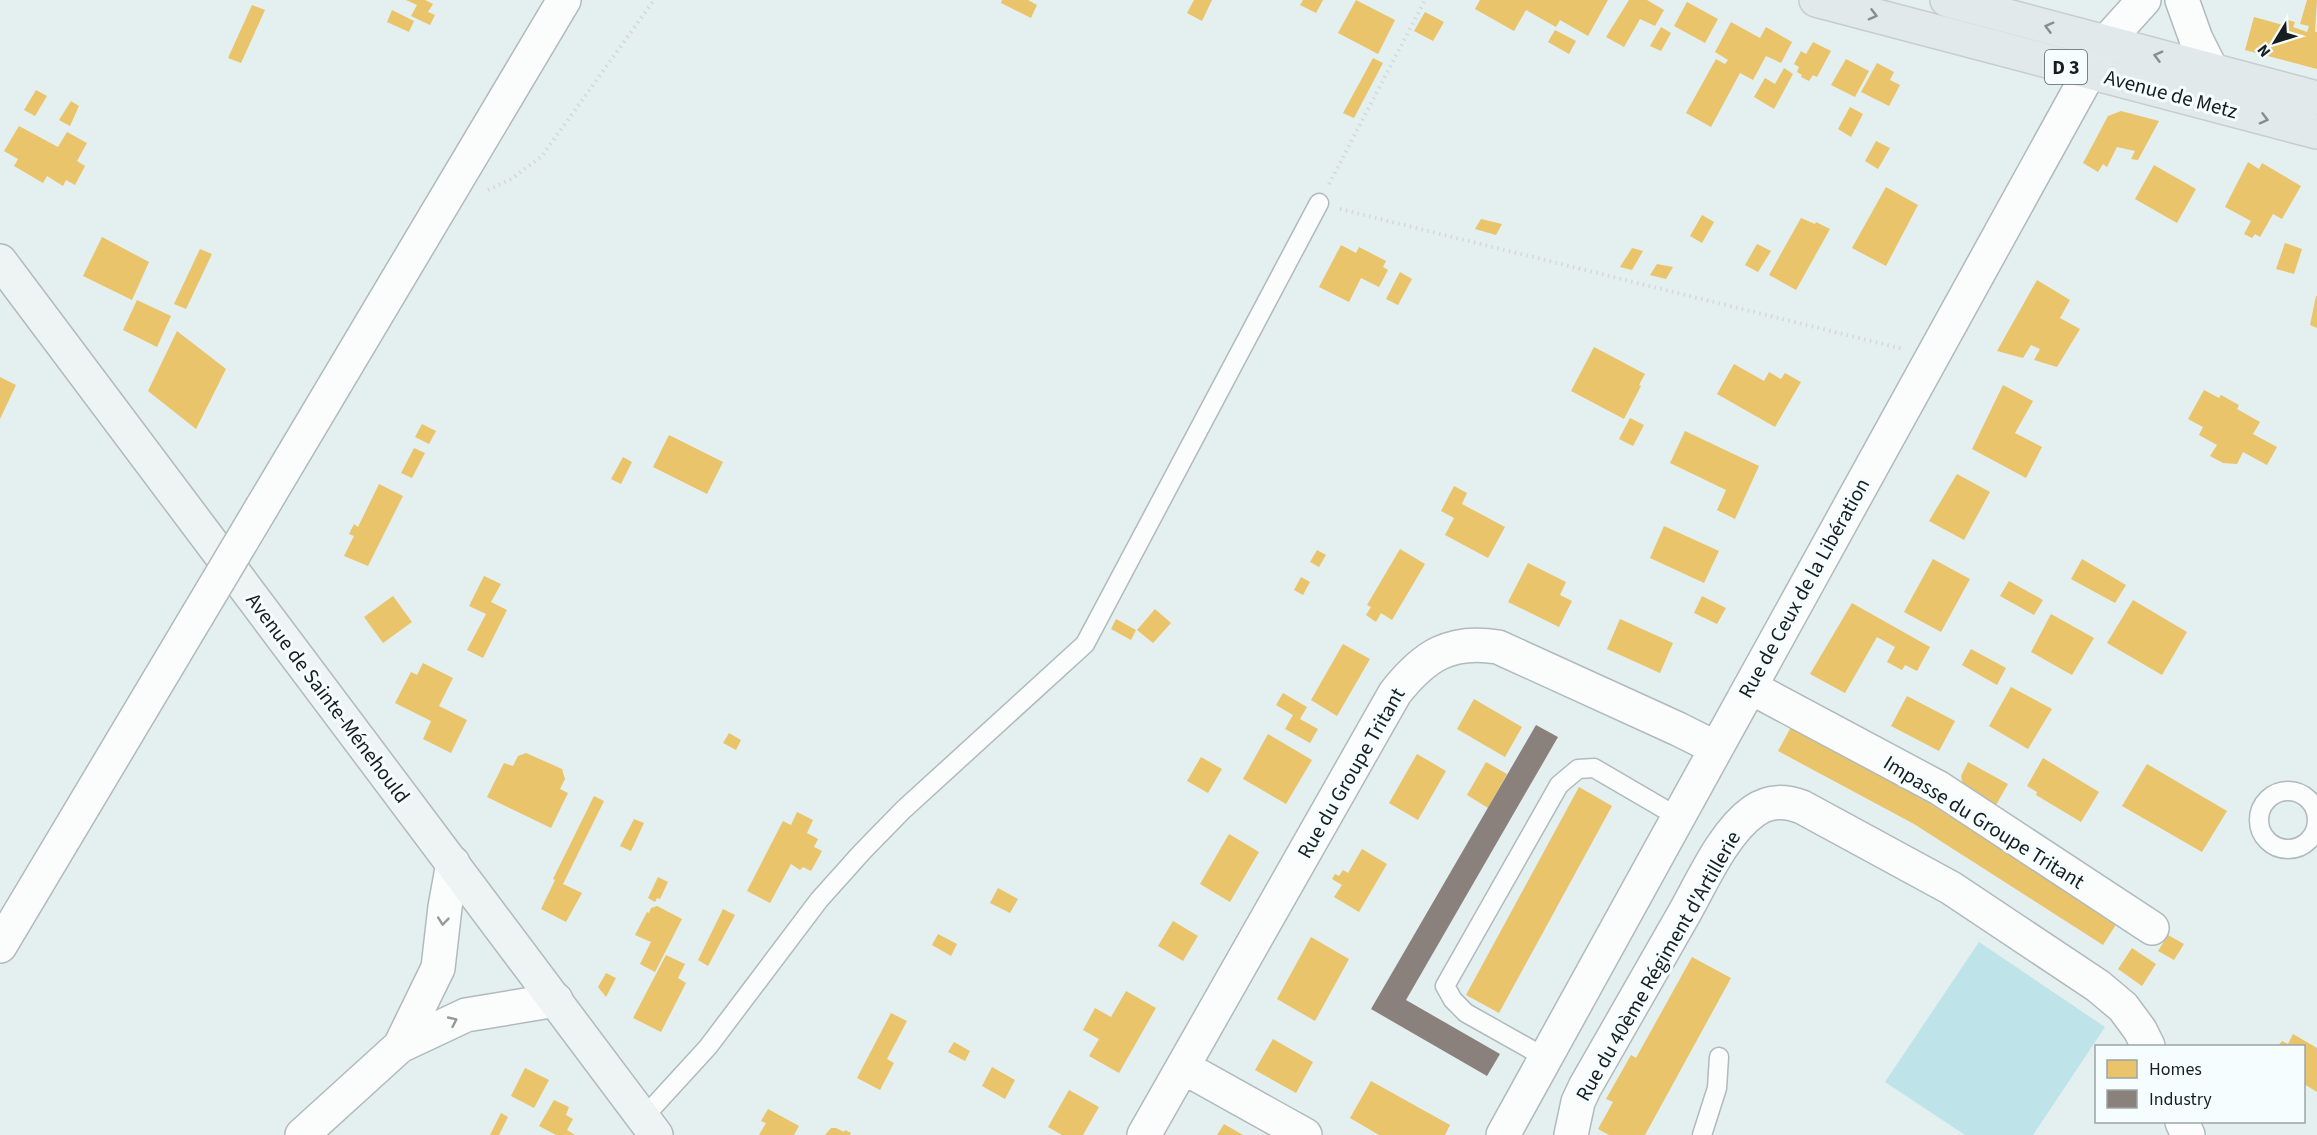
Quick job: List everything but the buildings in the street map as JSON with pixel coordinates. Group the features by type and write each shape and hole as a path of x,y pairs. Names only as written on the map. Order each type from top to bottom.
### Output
{"main road":[{"name":"Avenue de Metz","path":"1816,0 2317,132"},
{"name":"Avenue de Metz","path":"1947,0 2317,98"},
{"name":"Avenue de Sainte-Ménehould","path":"0,261 649,1126"}],"street":[{"path":"0,946 564,0"},
{"path":"2106,42 2116,0"},
{"path":"2106,42 2144,0"},
{"path":"2182,0 2196,39 2211,69"},
{"name":"Rue de Ceux de la Libération","path":"1503,1135 2106,42"},
{"name":"Rue du Groupe Tritant","path":"1144,1135 1395,693 1425,661 1441,651 1458,645 1479,644 1498,647 1716,748"},
{"name":"Impasse du Groupe Tritant","path":"1750,687 1939,788 2151,928"},
{"name":"Rue du 40ème Régiment d'Artillerie","path":"1570,1135 1578,1102 1585,1087 1713,864 1741,821 1772,802 1788,802 1802,807 1951,888 2098,986 2123,1007 2140,1030 2147,1045"},
{"path":"400,1046 438,968 453,863"},
{"path":"302,1135 400,1046 466,1015 556,1000"},
{"path":"1183,1067 1305,1135"}],"lane":[{"path":"649,1126 819,900 862,852 903,810 1085,644 1319,203"},
{"path":"1546,1058 1466,1013 1452,1000 1445,986 1559,785 1578,770 1594,768 1678,817"},
{"path":"1702,1135 1717,1088 1719,1058"}],"path":[{"path":"479,195 511,179 542,156 654,0"},
{"path":"1425,0 1319,203 1933,356"}],"shaded area":[{"path":"1979,942 2105,1027 2033,1135 1965,1135 1885,1082"}]}
